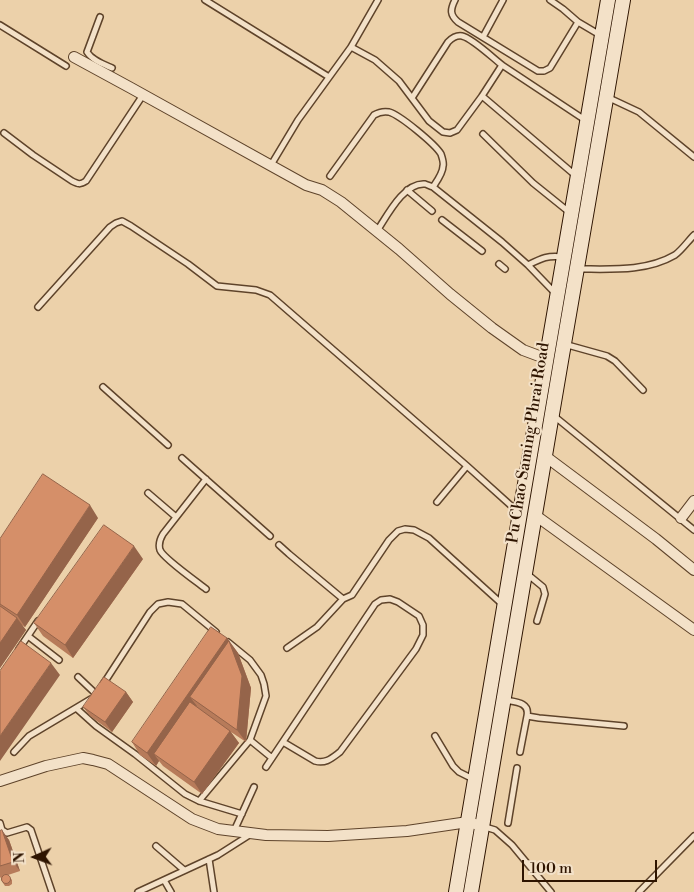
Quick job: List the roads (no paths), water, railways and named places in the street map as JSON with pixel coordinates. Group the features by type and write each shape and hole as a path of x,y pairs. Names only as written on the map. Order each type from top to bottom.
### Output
{"main road":[{"name":"Pu Chao Saming Phrai Road","path":"456,892 520,513 554,360 564,344 577,269 578,178 607,0"},
{"name":"Pu Chao Saming Phrai Road","path":"471,892 552,414 557,295 564,258 606,97 623,0"}],"street":[{"path":"78,58 306,185 322,190 341,202 492,328 523,350 554,360"},
{"path":"545,456 656,539 694,570"},
{"path":"680,518 694,501"},
{"path":"535,515 694,630"},
{"path":"0,781 83,758 108,764 192,819 218,829 266,835 328,836 407,831 468,822 482,826"}],"lane":[{"path":"205,0 329,77"},
{"path":"271,165 298,120 351,46 378,0"},
{"path":"455,0 452,4 452,17 538,70 544,71 550,68 578,22"},
{"path":"483,37 503,0"},
{"path":"550,0 578,22 602,37"},
{"path":"78,58 87,52 100,17"},
{"path":"0,25 66,66"},
{"path":"412,98 448,42 453,37 461,36 469,39 502,65 588,121"},
{"path":"351,46 375,60 400,81 429,121 444,132 450,133 457,130 502,65"},
{"path":"87,52 93,59 112,68"},
{"path":"4,133 72,181 82,184 86,181 143,94"},
{"path":"482,96 578,178"},
{"path":"606,97 639,112 694,157"},
{"path":"330,176 374,115 380,111 390,112 397,115 431,143 442,156 444,167 433,187"},
{"path":"482,134 534,183 577,212"},
{"path":"377,231 407,190 424,184 433,187 502,242 557,295"},
{"path":"407,190 432,211"},
{"path":"442,220 482,251"},
{"path":"38,306 110,228 122,221 217,286 256,290 270,295 520,513"},
{"path":"577,269 618,269 655,264 676,254 694,235"},
{"path":"528,265 542,258 552,256 564,258"},
{"path":"498,264 505,268"},
{"path":"564,344 607,356 615,361 643,390"},
{"path":"103,387 168,445"},
{"path":"552,414 693,527"},
{"path":"182,458 270,536"},
{"path":"437,502 467,466"},
{"path":"206,480 163,534 159,542 160,550 167,558 206,590"},
{"path":"148,493 176,517"},
{"path":"287,648 317,627 343,599 352,595 389,540 398,531 405,529 414,530 428,538 504,606"},
{"path":"279,545 343,599"},
{"path":"526,572 543,587 545,594 538,621"},
{"path":"266,767 375,604 381,600 390,599 419,616 423,625 423,635 416,649 340,752 329,761 321,763 283,742"},
{"path":"14,752 29,736 96,694 150,612 158,604 168,602 182,604 250,660 264,684 266,696 250,740 199,801"},
{"path":"17,652 44,612"},
{"path":"209,639 214,630"},
{"path":"28,636 59,660"},
{"path":"78,677 96,694"},
{"path":"504,699 524,705 528,711 520,752"},
{"path":"76,708 96,726 185,794 199,801 242,814"},
{"path":"527,716 624,726"},
{"path":"434,736 453,766 475,780"},
{"path":"250,740 272,758"},
{"path":"135,754 141,746"},
{"path":"508,823 517,768"},
{"path":"234,831 254,787"},
{"path":"0,823 2,830 7,833 27,827 32,830 52,892"},
{"path":"482,826 495,830 512,845 551,892"},
{"path":"138,892 209,859 253,833"},
{"path":"639,892 694,836"},
{"path":"156,846 184,870"},
{"path":"209,859 214,892"},
{"path":"164,880 171,892"}]}
